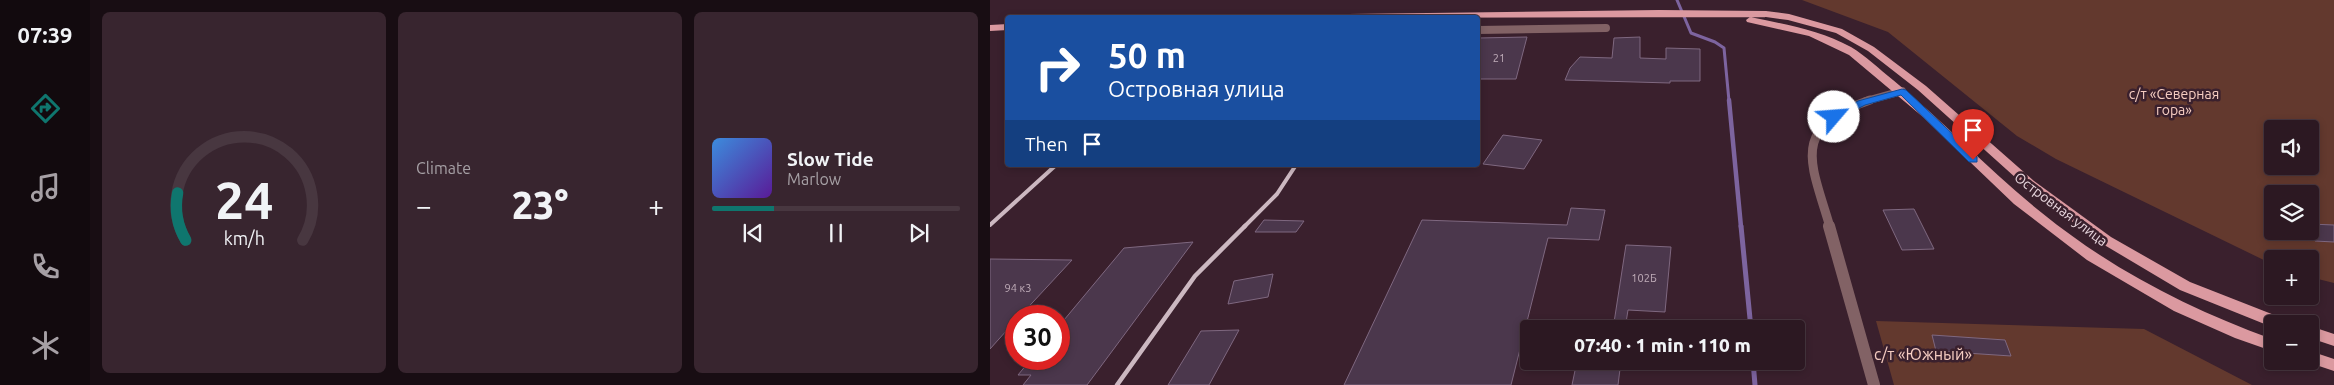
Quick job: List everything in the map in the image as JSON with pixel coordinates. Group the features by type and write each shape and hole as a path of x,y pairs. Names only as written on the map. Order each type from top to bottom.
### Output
{"main road":[{"path":"1480,15 1716,14"},
{"name":"Островная улица","path":"1716,14 1766,14 1789,17 1839,31 1871,49 1922,88 2030,184 2106,240 2185,286 2264,318"},
{"name":"Островная улица","path":"1716,14 1787,27 1823,38 1859,56 1902,92 2006,190 2080,248 2151,292 2188,312 2234,332 2264,342"},
{"path":"990,28 1005,27"},
{"path":"2319,335 2334,340"},
{"path":"2319,360 2334,365"}],"street":[{"path":"1480,30 1606,28"},
{"path":"1874,385 1815,175 1812,146 1817,130 1834,117 1862,103 1902,92"}],"green space":[{"name":"с/т «Северная гора»","path":"1802,0 2334,0 2334,283 2319,279 2319,250 2264,250 2264,260 2056,159 2017,136 1888,32"},
{"name":"с/т «Южный»","path":"1876,321 2144,329 2252,385 1894,385"}],"building":[{"path":"1527,37 1516,79 1480,79 1480,38"},
{"path":"1640,37 1640,58 1666,59 1666,48 1700,49 1700,81 1670,81 1670,83 1565,80 1570,68 1580,57 1612,58 1614,38"},
{"path":"1503,135 1542,140 1524,169 1483,164"},
{"path":"1571,208 1605,210 1599,240 1548,238 1527,320 1520,320 1520,349 1511,385 1344,385 1422,220 1567,225"},
{"path":"1914,209 1934,249 1902,250 1883,210"},
{"path":"1264,220 1304,221 1296,232 1255,232"},
{"path":"2319,224 2334,225 2334,242 2315,241 2319,240"},
{"path":"1193,242 1087,385 1023,385 1031,375 1018,375 1022,370 1070,370 1070,313 1124,248"},
{"path":"1626,245 1671,247 1665,312 1628,310 1626,320 1614,320"},
{"path":"990,259 1072,260 1030,305 1005,305 1005,332 990,349"},
{"path":"1273,274 1268,297 1228,304 1234,281"},
{"path":"1239,330 1209,385 1168,385 1201,331"},
{"path":"1932,335 2005,340 2011,356 1936,351"},
{"path":"1575,370 1620,370 1618,385 1572,385"}],"waterway":[{"path":"1677,0 1691,33 1715,42 1724,48 1729,101"},
{"path":"1729,100 1741,227"},
{"path":"1741,226 1750,320"},
{"path":"1754,370 1755,385"}],"railway":[{"path":"990,225 1054,167"},
{"path":"1117,385 1195,276 1277,194 1295,167"}],"route":[{"path":"1834,117 1862,103 1902,92 1973,160"}]}
